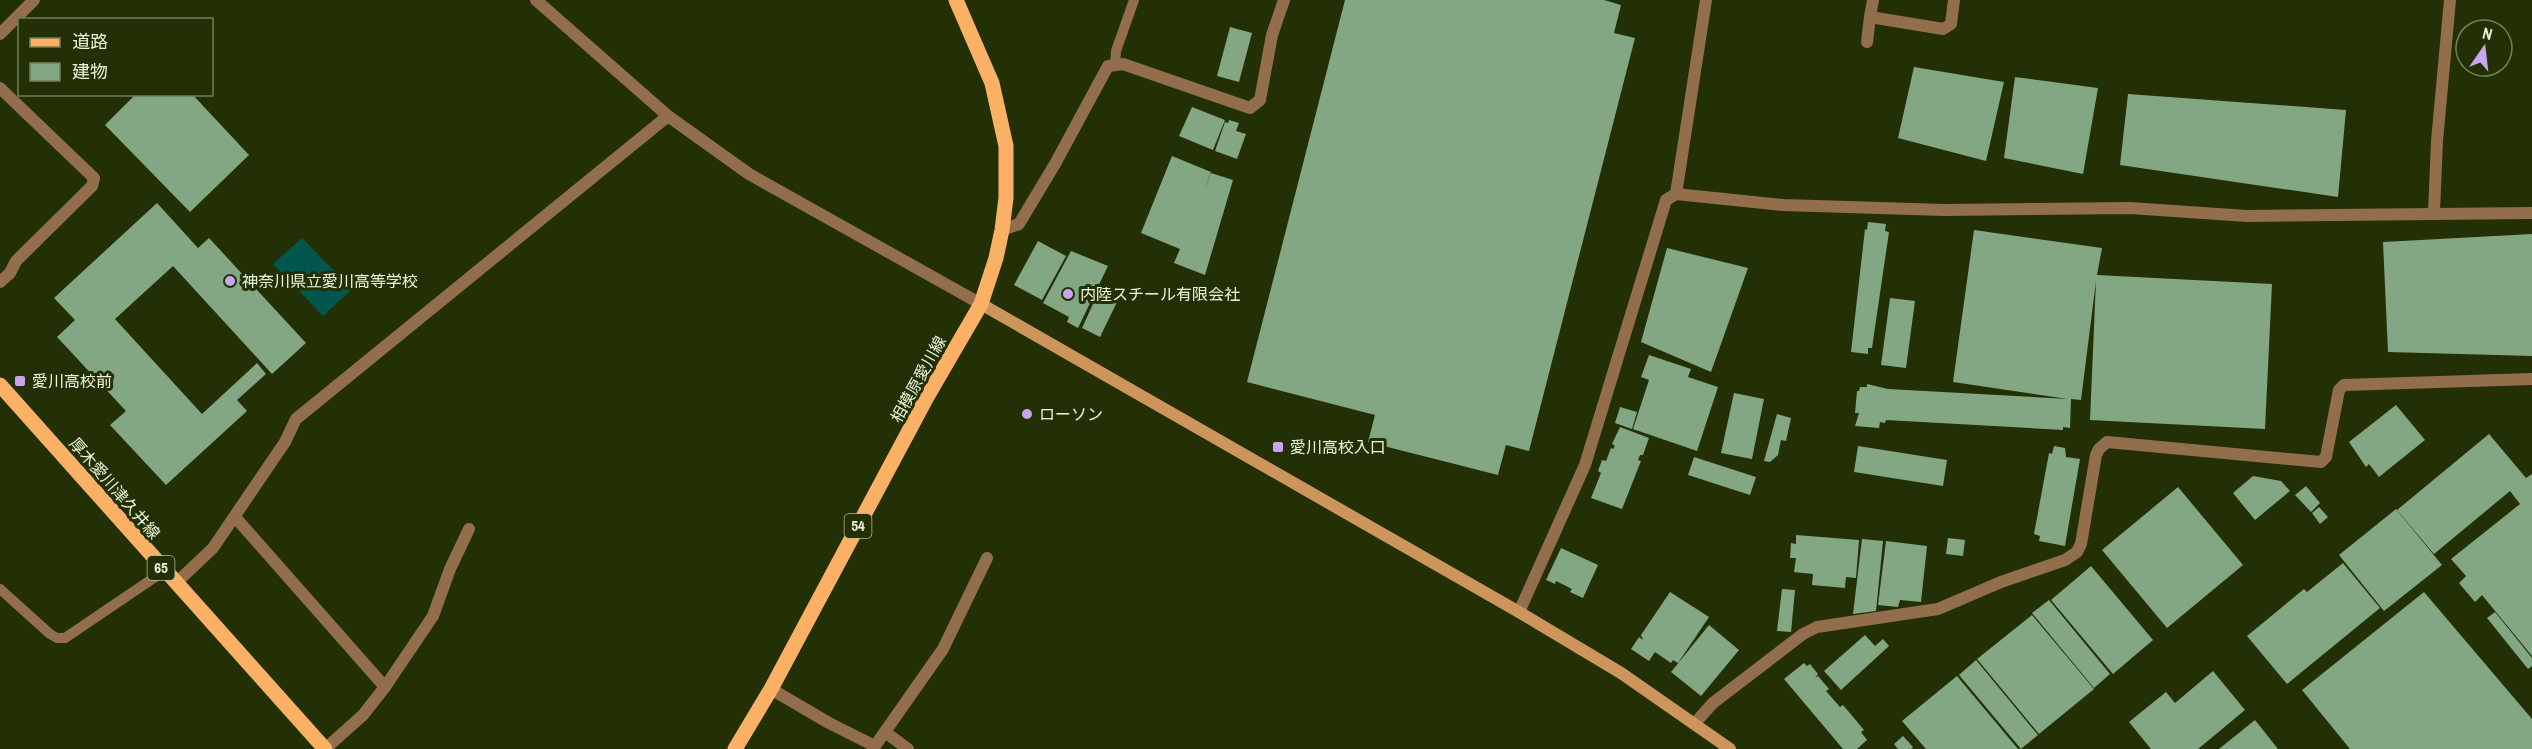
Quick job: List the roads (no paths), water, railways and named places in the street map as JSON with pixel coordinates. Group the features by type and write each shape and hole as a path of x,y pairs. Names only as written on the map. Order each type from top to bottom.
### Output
{"main road":[{"name":"相模原愛川線","path":"735,749 771,689 927,397 981,304 1002,230 1006,198 1006,146 992,83 956,0"},
{"name":"厚木愛川津久井線","path":"0,385 325,749"}],"street":[{"path":"0,34 34,0"},
{"path":"536,0 668,116 749,174 1519,612 1621,673 1730,749"},
{"path":"1002,230 1019,224 1055,164 1108,66 1123,64 1250,108 1260,100 1265,64 1284,0"},
{"path":"1676,194 1706,0"},
{"path":"1867,42 1873,0"},
{"path":"1870,17 1943,29 1951,24 1954,0"},
{"path":"2434,212 2437,141 2450,0"},
{"path":"0,88 94,178 92,186 16,261 10,273 0,282"},
{"path":"176,583 213,548 285,442 296,418 668,116"},
{"path":"1519,612 1585,465 1666,200 1676,194 1783,205 1944,210 2130,208 2247,216 2434,212 2532,213"},
{"path":"1695,723 1713,703 1803,634 1817,627 1938,609 2001,582 2065,560 2077,552 2081,544 2096,455 2098,449 2108,442 2321,462 2326,457 2339,390 2344,385 2532,379"},
{"path":"235,517 385,687"},
{"path":"325,749 363,715 433,616 450,568 470,529"},
{"path":"771,689 829,723 875,746 943,649 987,558"},
{"path":"885,732 908,749"}],"lane":[{"path":"1115,65 1116,51 1134,0"},
{"path":"0,589 50,634 57,638 65,638 164,571"}],"water":[{"path":"302,238 352,289 323,316 273,264"}],"place":[{"name":"神奈川県立愛川高等学校","path":"230,281"},
{"name":"内陸スチール有限会社","path":"1068,294"},
{"name":"愛川高校前","path":"20,381"},
{"name":"ローソン","path":"1027,414"},
{"name":"愛川高校入口","path":"1278,447"}]}
